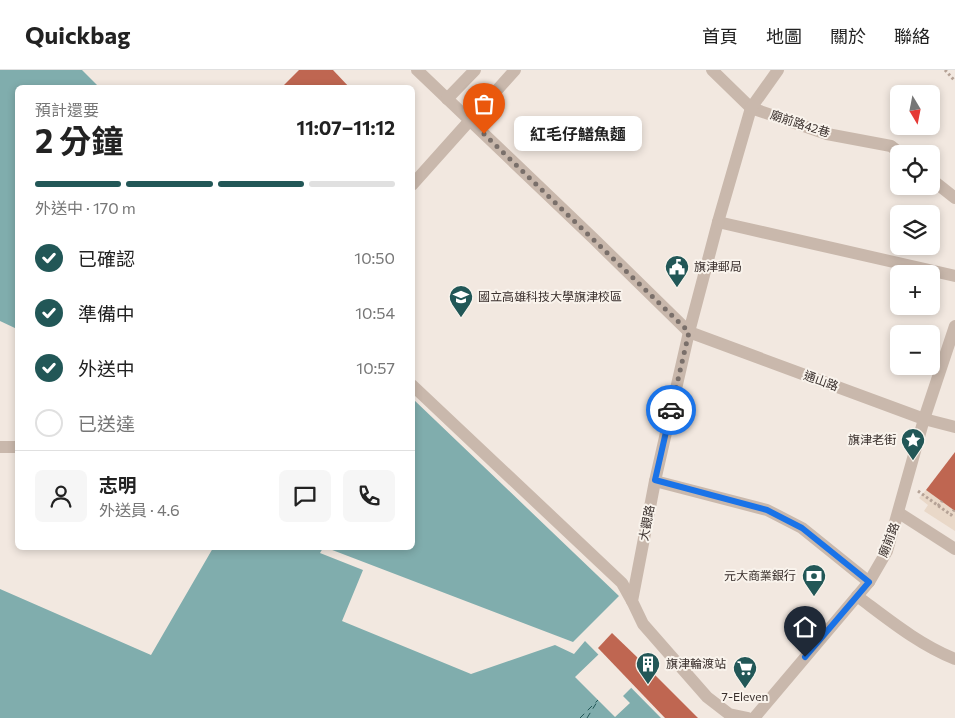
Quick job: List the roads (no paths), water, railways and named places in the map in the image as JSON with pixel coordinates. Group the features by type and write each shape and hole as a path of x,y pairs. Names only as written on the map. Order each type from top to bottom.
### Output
{"street":[{"path":"418,70 689,332"},
{"path":"447,99 475,70"},
{"path":"415,182 515,70"},
{"name":"廟前路42巷","path":"712,70 751,108 827,134 890,146"},
{"name":"大觀路","path":"632,601 655,480 689,332 718,222 751,108 778,70"},
{"path":"940,186 955,198"},
{"path":"718,222 955,276"},
{"name":"廟前路","path":"754,718 869,582 887,551 924,418 955,326"},
{"name":"通山路","path":"689,332 924,418 955,427"},
{"path":"415,388 622,583 643,624 707,697 729,714 748,718"},
{"path":"0,447 15,447"},
{"path":"655,480 767,510 802,528 869,582"},
{"path":"899,513 955,549"},
{"path":"857,596 917,641 955,659"}],"water":[{"path":"0,70 82,70 97,85 15,85 15,328 0,321"},
{"path":"415,401 619,596 573,642 332,550 415,550"},
{"path":"212,550 322,550 320,553 363,570 342,621 471,674 555,645 574,654 585,641 661,718 0,718 0,589 151,655"}],"place":[{"name":"紅毛仔鱔魚麵","path":"484,134"},
{"name":"旗津郵局","path":"677,288"},
{"name":"國立高雄科技大學旗津校區","path":"461,318"},
{"name":"旗津老街","path":"913,461"},
{"name":"元大商業銀行","path":"814,597"},
{"name":"旗津輪渡站","path":"648,685"},
{"name":"7-Eleven","path":"745,689"}]}
